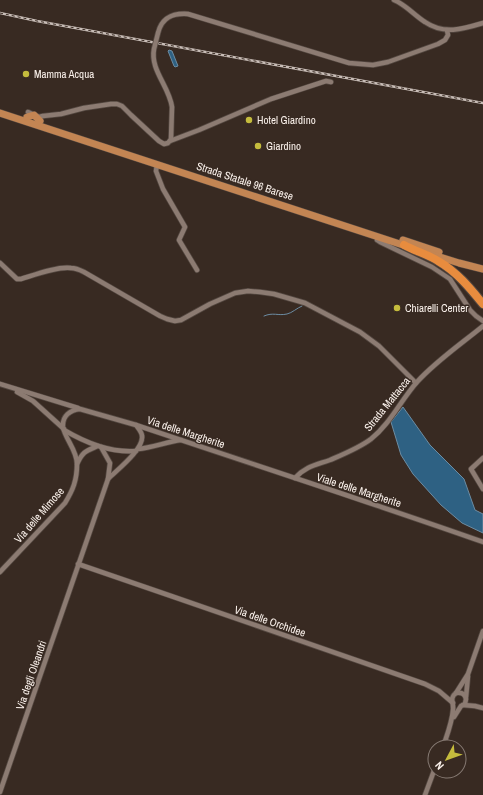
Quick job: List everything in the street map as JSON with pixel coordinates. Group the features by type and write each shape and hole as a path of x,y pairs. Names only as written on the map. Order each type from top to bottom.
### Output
{"highway":[{"path":"404,245 434,259 447,267 464,282 483,304"}],"main road":[{"name":"Strada Statale 96 Barese","path":"0,109 29,115 40,121 430,249 483,264"},
{"name":"Strada Statale 96 Barese","path":"0,114 459,263 483,269"}],"street":[{"path":"394,0 426,23 438,29 453,30 483,23"},
{"path":"170,141 172,106 167,90 155,66 153,54 159,28 168,18 177,14 188,14 349,62 373,65 388,62 438,44 445,40 448,35 447,30"},
{"path":"29,115 39,117 61,114 84,108 117,104 122,106 162,143 165,144 271,99 326,81 331,82"},
{"path":"157,164 156,171 160,183 185,226 179,240 197,270"},
{"path":"378,237 377,240 380,242 432,267 450,279 470,310 483,321"},
{"path":"0,263 17,279 58,268 77,269 160,316 175,321 181,320 210,304 235,293 248,291 274,294 305,303 360,332 379,346 416,383"},
{"name":"Strada Mattacca","path":"295,478 304,470 358,447 370,440 387,422 416,383 435,365 483,326"},
{"name":"Via delle Margherite","path":"0,384 136,425 230,456"},
{"path":"7,387 33,401 64,430 84,441 100,446 124,452 146,449 169,442 182,440"},
{"path":"77,464 74,451 63,426 64,419 70,411 80,409"},
{"name":"Via delle Margherite","path":"136,425 142,437 141,444 137,450"},
{"path":"77,464 81,455 87,450 100,446"},
{"path":"100,446 110,463 108,479"},
{"path":"108,479 137,450"},
{"name":"Viale delle Margherite","path":"230,456 483,542"},
{"path":"483,458 471,469 483,489"},
{"name":"Via delle Mimose","path":"0,572 65,502 72,491 75,482 77,464"},
{"name":"Via degli Oleandri","path":"0,792 108,479"},
{"name":"Via delle Orchidee","path":"78,564 425,684 439,691 456,706 476,706 483,708"},
{"path":"453,718 452,698 468,674 483,631"},
{"path":"445,739 453,718 466,701 468,674"},
{"path":"456,693 463,693 466,697"},
{"path":"425,795 431,779"}],"water":[{"path":"168,51 172,51 178,66 174,66"},
{"path":"403,407 430,445 464,479 475,510 483,514 483,533 462,523 441,505 413,474 401,455 391,422"}],"waterway":[{"path":"264,316 270,314 281,315 291,313 302,306"}],"railway":[{"path":"0,13 483,103"}],"place":[{"name":"Mamma Acqua","path":"26,74"},
{"name":"Hotel Giardino","path":"249,120"},
{"name":"Giardino","path":"258,146"},
{"name":"Chiarelli Center","path":"397,308"}]}
